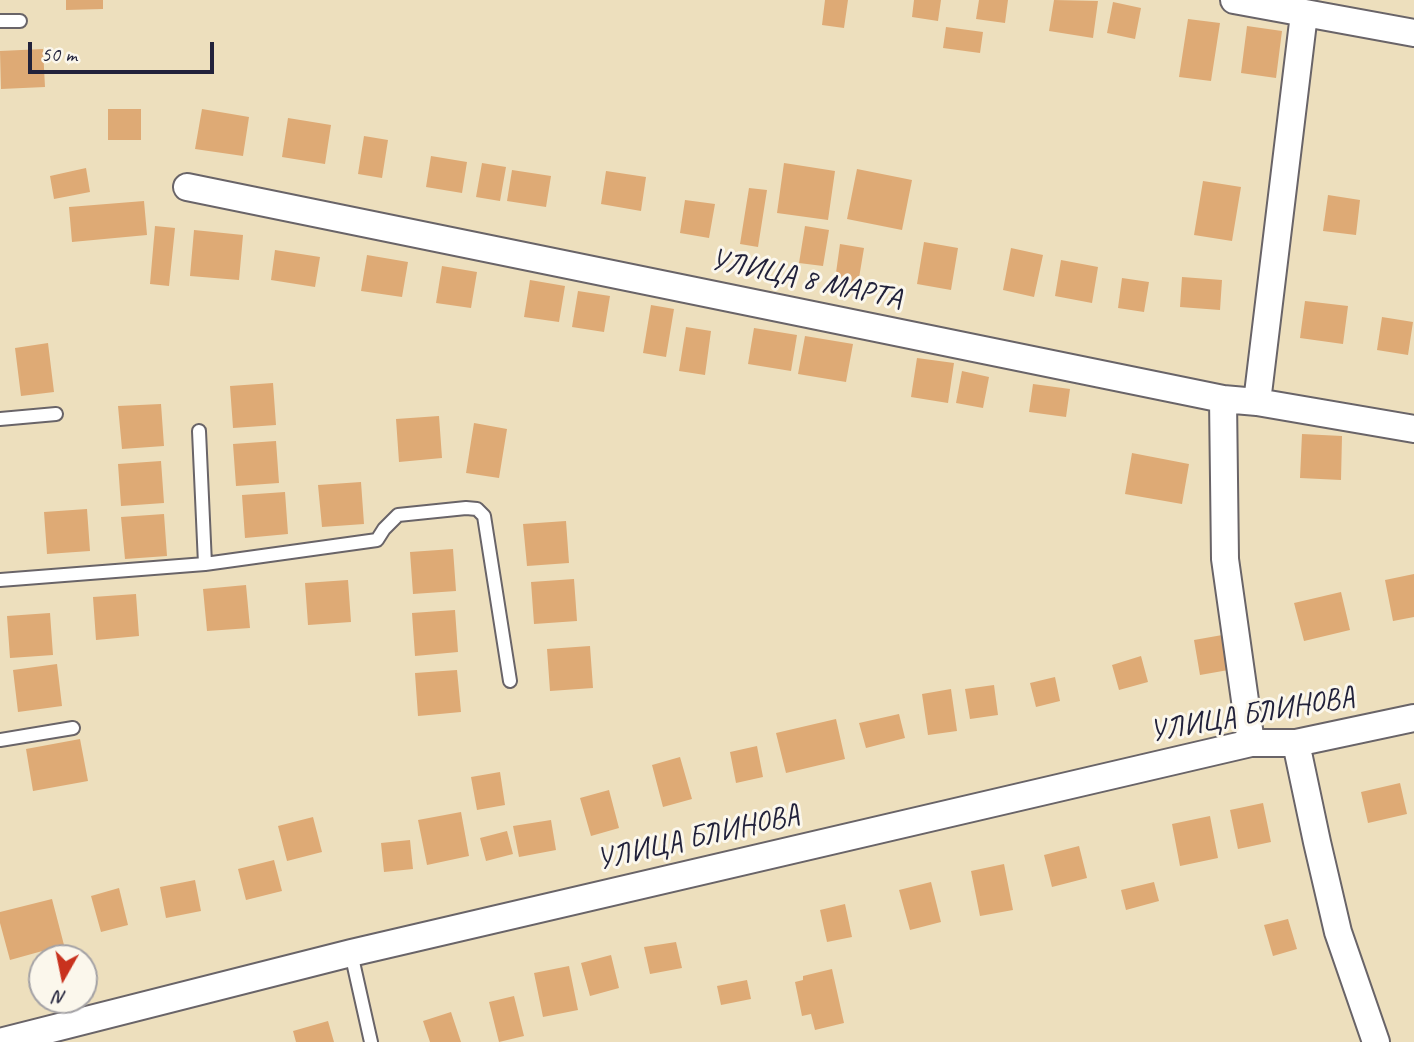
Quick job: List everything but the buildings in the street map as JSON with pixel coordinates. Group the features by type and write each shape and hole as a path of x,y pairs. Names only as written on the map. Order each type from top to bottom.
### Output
{"street":[{"path":"1234,0 1414,33"},
{"path":"1257,401 1304,14"},
{"name":"УЛИЦА 8 МАРТА","path":"187,187 1223,399 1257,401 1414,429"},
{"path":"1223,399 1224,559 1251,743"},
{"name":"УЛИЦА БЛИНОВА","path":"0,1042 351,953 1251,743 1296,743 1414,718"},
{"path":"1296,743 1338,932 1376,1042"}],"lane":[{"path":"0,22 20,21"},
{"path":"0,419 56,414"},
{"path":"199,431 205,564"},
{"path":"0,580 205,564 377,540 384,528 398,515 477,509 484,516 510,681"},
{"path":"0,740 73,728"},
{"path":"351,953 371,1042"}]}
